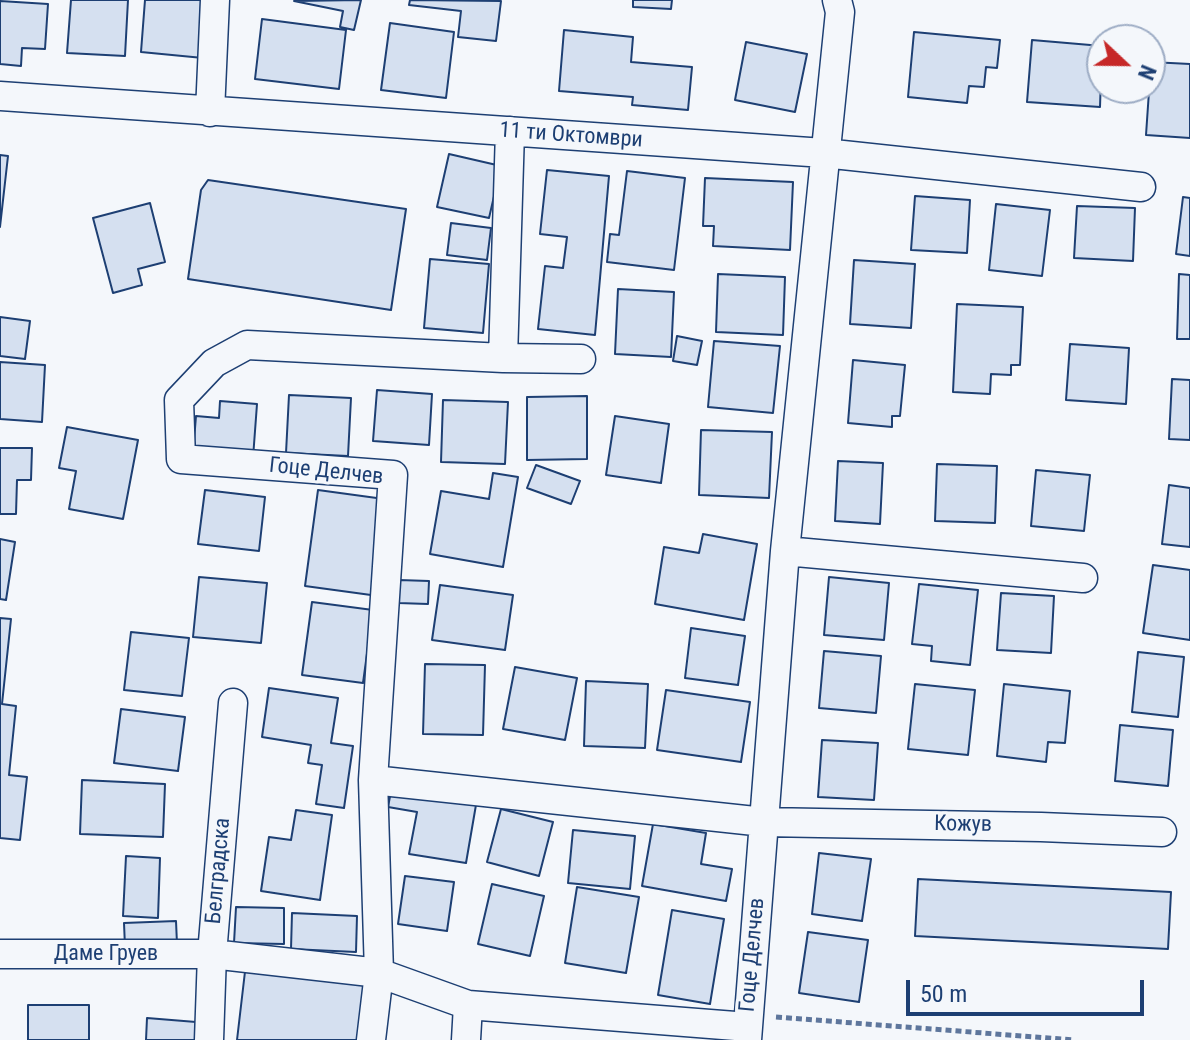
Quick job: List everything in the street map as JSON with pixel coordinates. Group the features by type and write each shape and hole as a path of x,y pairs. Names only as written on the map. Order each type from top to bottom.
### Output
{"street":[{"path":"210,112 215,0"},
{"name":"Гоце Делчев","path":"748,1027 785,551 840,12 837,0"},
{"name":"11 ти Октомври","path":"0,96 824,153 1141,187"},
{"path":"503,358 510,131"},
{"name":"Гоце Делчев","path":"371,1040 379,973 373,780 393,475 181,459 179,400 214,363 247,345 581,359"},
{"path":"785,551 1083,578"},
{"name":"Белградска","path":"209,1040 212,954 233,703"},
{"name":"Кожув","path":"373,780 764,822 1162,832"},
{"name":"Даме Груев","path":"0,954 212,954 379,973 468,1005 748,1027"},
{"path":"466,1040 468,1005"}],"path":[{"path":"748,1027 1074,1040"}],"building":[{"path":"71,0 128,0 125,56 67,53"},
{"path":"145,0 208,0 203,58 141,52"},
{"path":"361,0 354,30 340,27 343,11 294,1"},
{"path":"410,0 501,1 496,41 458,37 461,11 409,5"},
{"path":"633,0 672,0 671,9 633,7"},
{"path":"0,1 48,4 45,49 22,48 21,66 0,64"},
{"path":"262,19 346,30 339,89 255,79"},
{"path":"390,23 454,32 446,98 381,90"},
{"path":"564,30 633,37 631,62 692,67 688,110 632,105 633,97 559,91"},
{"path":"914,32 1000,40 997,68 986,67 984,87 969,86 967,103 908,97"},
{"path":"1032,40 1086,45 1086,104 1100,104 1100,107 1027,102"},
{"path":"746,42 807,54 795,112 735,100"},
{"path":"1166,63 1190,64 1190,138 1146,135 1148,104 1166,104"},
{"path":"449,154 501,166 489,218 437,207"},
{"path":"0,155 8,156 0,227"},
{"path":"547,170 609,176 595,335 538,329 545,266 563,268 567,237 540,234"},
{"path":"627,171 685,178 674,270 607,262 610,234 619,235"},
{"path":"705,178 793,182 790,250 713,246 714,226 703,226"},
{"path":"208,180 406,209 391,310 188,279 201,190"},
{"path":"915,196 970,200 967,253 911,250"},
{"path":"1183,197 1190,198 1190,256 1176,254"},
{"path":"150,203 165,262 138,269 142,285 113,293 93,218"},
{"path":"996,204 1050,210 1042,276 989,270"},
{"path":"1077,206 1135,208 1133,261 1074,258"},
{"path":"451,223 491,228 487,260 447,255"},
{"path":"430,259 489,264 483,333 424,328"},
{"path":"854,260 915,264 911,328 850,324"},
{"path":"718,274 785,277 783,335 716,332"},
{"path":"1179,274 1190,275 1190,339 1177,339"},
{"path":"618,289 674,292 671,357 615,354"},
{"path":"957,304 1023,307 1020,365 1011,365 1011,375 991,374 990,394 953,392"},
{"path":"0,317 30,321 25,359 0,356"},
{"path":"677,336 702,341 697,365 673,361"},
{"path":"714,341 780,346 773,413 708,407"},
{"path":"1070,344 1129,348 1126,404 1066,400"},
{"path":"853,360 905,365 900,416 892,416 892,427 848,423"},
{"path":"0,362 45,365 42,422 0,419"},
{"path":"1172,379 1190,380 1190,440 1169,439"},
{"path":"377,390 432,394 429,445 373,441"},
{"path":"289,395 351,398 348,456 286,453"},
{"path":"587,396 587,459 527,460 527,397"},
{"path":"443,400 508,402 505,464 441,462"},
{"path":"220,401 257,404 253,458 193,453 196,416 219,418"},
{"path":"615,416 669,424 661,483 606,475"},
{"path":"67,427 138,440 123,519 69,509 76,471 59,468"},
{"path":"701,430 772,432 769,498 699,495"},
{"path":"0,448 32,448 31,480 17,480 16,514 0,514"},
{"path":"838,461 883,463 880,524 835,521"},
{"path":"937,464 997,466 995,523 935,521"},
{"path":"536,465 580,481 571,504 527,488"},
{"path":"1036,470 1090,475 1084,531 1031,526"},
{"path":"493,473 518,477 503,567 430,554 441,491 489,499"},
{"path":"1169,485 1190,488 1190,547 1162,544"},
{"path":"205,490 265,497 259,551 198,544"},
{"path":"318,490 384,499 371,595 305,586"},
{"path":"703,534 757,544 744,620 655,604 664,547 699,553"},
{"path":"0,539 15,542 6,600 0,599"},
{"path":"1153,565 1190,570 1190,640 1143,633"},
{"path":"199,577 267,583 261,643 193,637"},
{"path":"829,577 889,583 884,640 824,635"},
{"path":"399,580 429,581 428,604 398,603"},
{"path":"919,584 978,590 970,665 931,661 932,646 912,644"},
{"path":"440,585 513,595 505,650 432,640"},
{"path":"1001,593 1054,596 1051,653 997,650"},
{"path":"312,602 373,610 363,683 302,675"},
{"path":"0,618 11,619 2,704 16,706 9,775 27,777 20,840 0,838"},
{"path":"691,628 745,636 738,685 685,678"},
{"path":"131,632 189,638 182,696 124,690"},
{"path":"824,651 881,656 876,713 819,708"},
{"path":"1138,652 1184,657 1178,717 1132,712"},
{"path":"425,664 485,665 483,735 423,734"},
{"path":"515,667 577,678 565,740 503,729"},
{"path":"586,681 648,684 645,748 584,746"},
{"path":"915,684 975,690 968,755 908,749"},
{"path":"1004,684 1070,691 1065,743 1048,742 1046,762 997,756"},
{"path":"269,688 338,698 331,743 353,746 344,808 316,804 322,765 308,763 311,745 262,737"},
{"path":"666,690 750,702 741,762 657,750"},
{"path":"121,709 185,717 178,771 114,763"},
{"path":"1120,725 1173,730 1168,786 1115,781"},
{"path":"822,740 878,743 874,800 818,797"},
{"path":"82,780 165,784 163,837 80,834"},
{"path":"392,786 477,799 466,863 409,854 417,812 388,807"},
{"path":"501,809 553,822 539,876 487,862"},
{"path":"296,810 332,815 320,900 261,891 269,837 291,840"},
{"path":"653,824 706,833 701,864 732,869 726,901 642,886"},
{"path":"573,830 635,836 630,889 568,883"},
{"path":"819,853 871,859 862,921 812,914"},
{"path":"126,856 160,858 158,918 123,916"},
{"path":"405,876 454,882 447,931 398,924"},
{"path":"918,879 1171,892 1168,949 915,936"},
{"path":"492,884 544,896 530,956 478,944"},
{"path":"577,887 639,897 626,973 565,963"},
{"path":"236,907 284,908 284,944 234,943"},
{"path":"672,910 724,919 710,1004 658,995"},
{"path":"292,913 357,916 356,952 291,949"},
{"path":"176,921 177,944 125,947 124,923"},
{"path":"808,932 868,940 859,1002 799,993"},
{"path":"246,963 370,978 362,1040 237,1040"},
{"path":"28,1005 89,1005 89,1040 28,1040"},
{"path":"147,1018 196,1022 195,1040 146,1040"}]}
